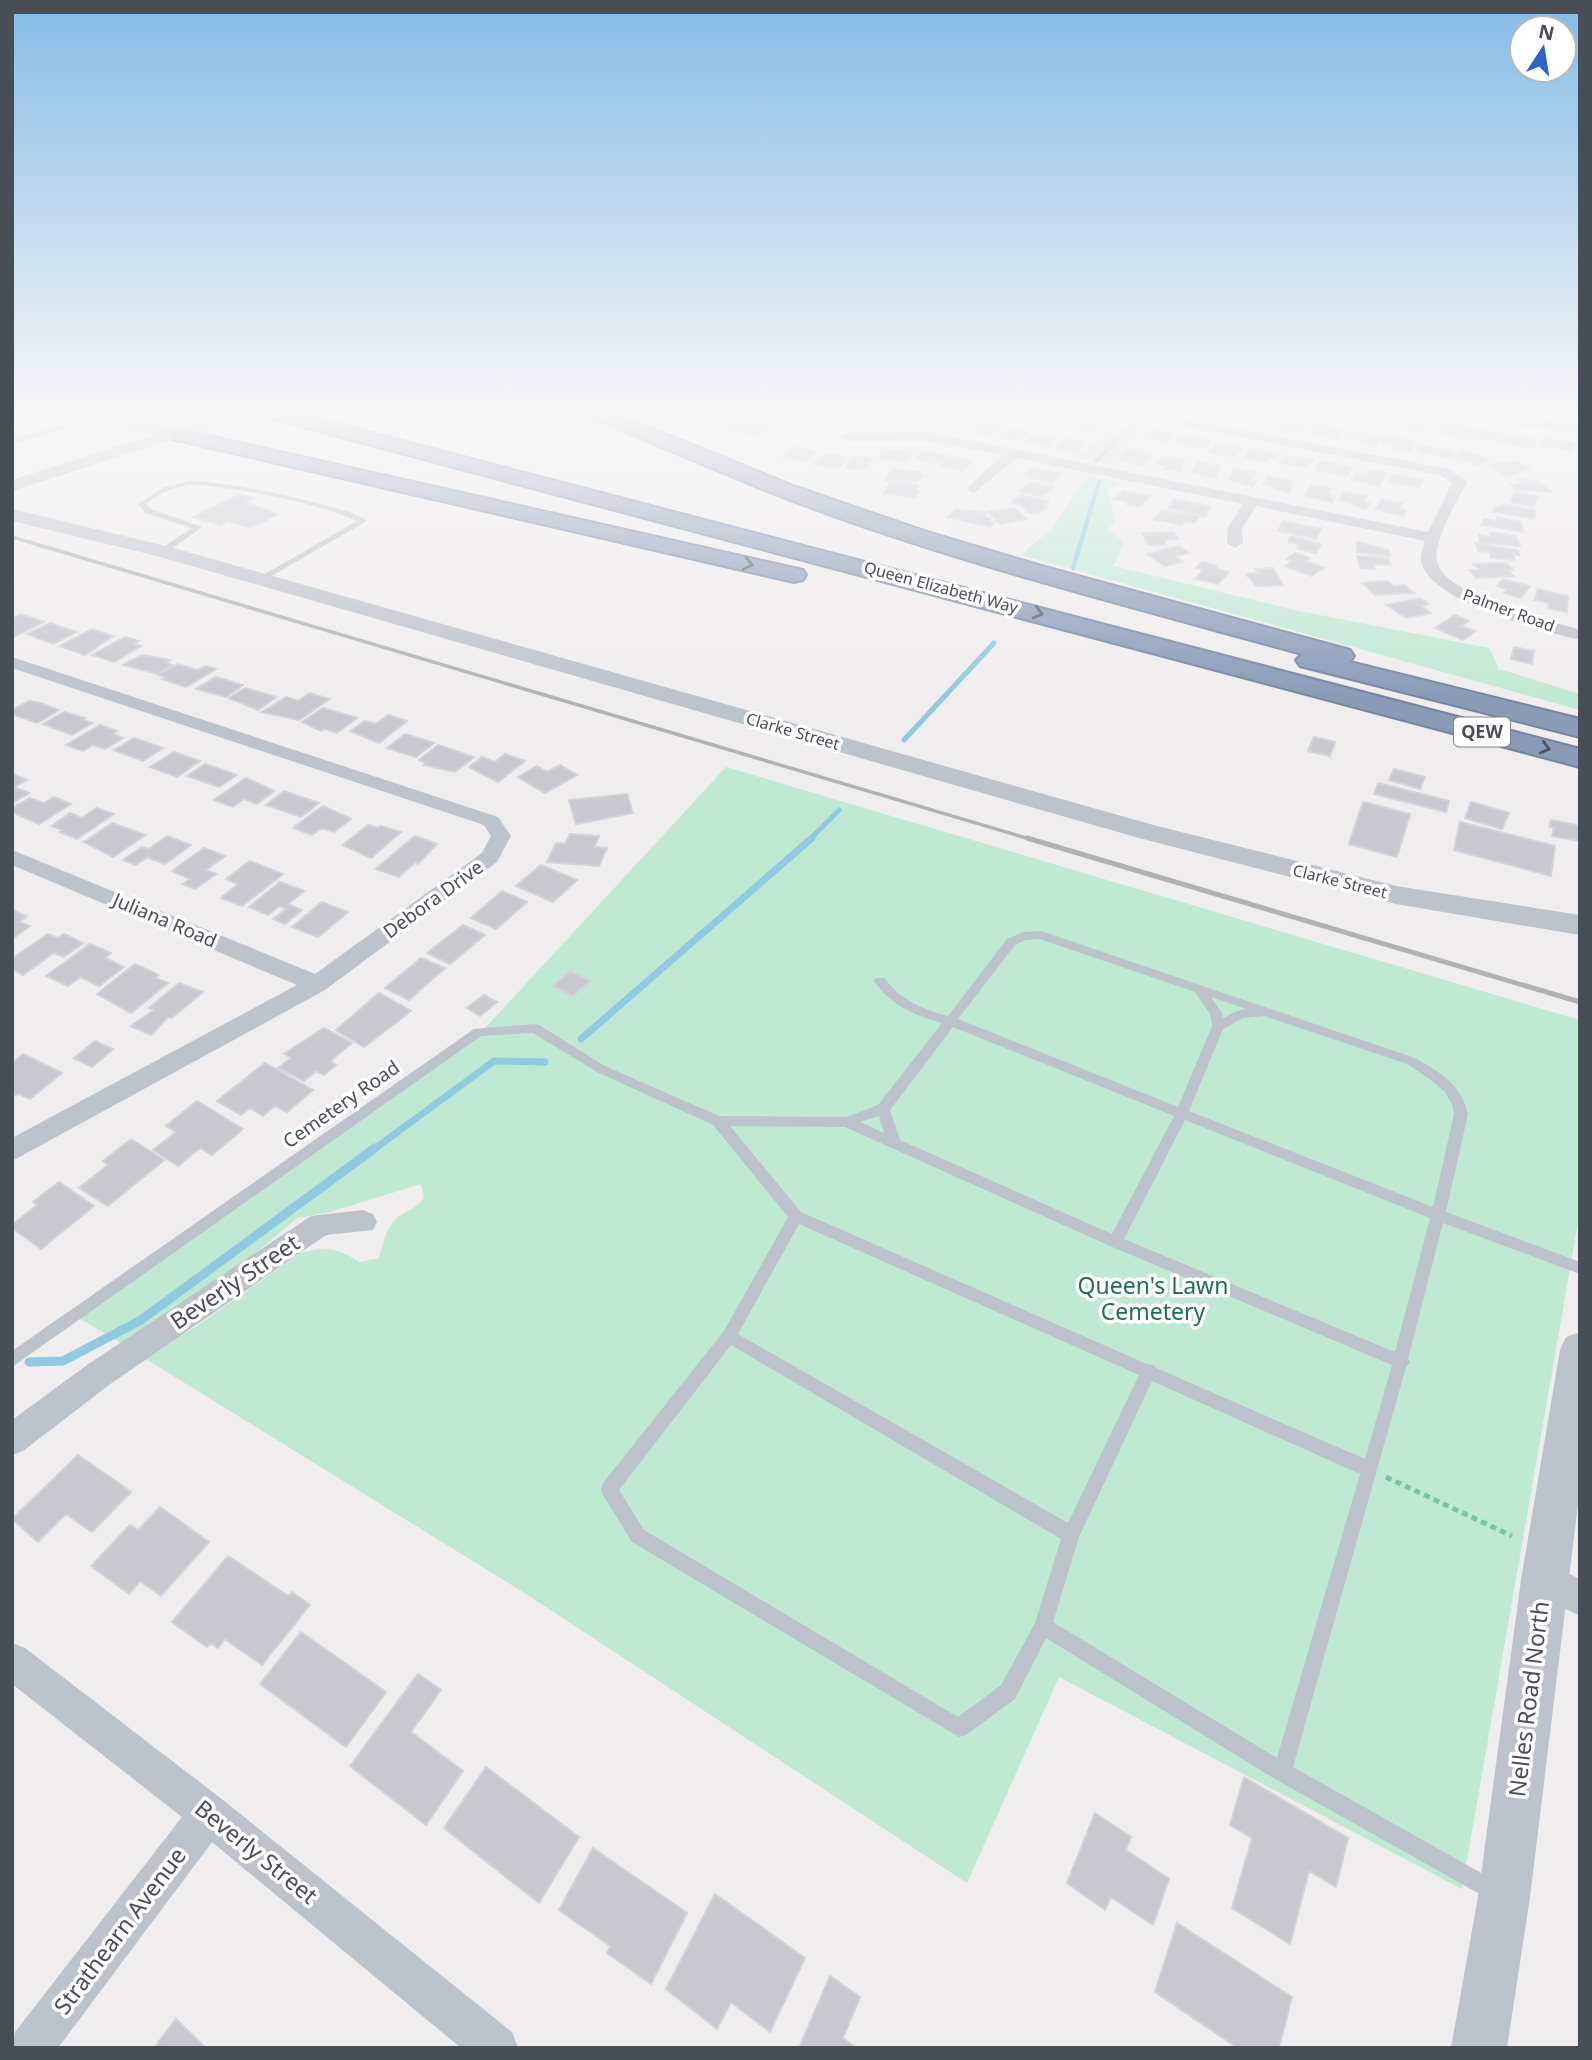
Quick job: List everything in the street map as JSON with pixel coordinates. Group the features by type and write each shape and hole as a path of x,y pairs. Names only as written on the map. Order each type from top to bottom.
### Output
{"highway":[{"path":"504,506 1271,687 1384,707"},
{"name":"Queen Elizabeth Way","path":"630,506 1580,758"},
{"name":"Queen Elizabeth Way","path":"709,506 1068,600 1580,728"},
{"path":"829,506 1014,565 1382,668 1444,693"}],"street":[{"path":"1235,543 1235,528 1249,506"},
{"path":"1277,506 1433,538"},
{"name":"Palmer Road","path":"1448,506 1433,538 1428,561 1434,574 1443,583 1482,603 1580,635"},
{"name":"Clarke Street","path":"12,515 163,551 1148,832 1396,895 1580,925"},
{"name":"Debora Drive","path":"12,662 491,821 501,836 490,857 317,984 12,1151"},
{"name":"Juliana Road","path":"12,857 317,984"},
{"name":"Beverly Street","path":"12,1440 98,1375 321,1224 363,1222"},
{"name":"Nelles Road North","path":"1479,2048 1504,1897 1562,1589 1580,1350"},
{"name":"Beverly Street","path":"12,1661 209,1814 496,2048"},
{"name":"Strathearn Avenue","path":"31,2048 209,1814"}],"lane":[{"path":"144,506 148,511 198,527 163,551"},
{"path":"261,580 363,521 353,515 318,506"},
{"path":"718,1121 845,1122 883,1109 1011,942 1023,936 1041,935 1063,940 1410,1061 1442,1080 1459,1097 1461,1114 1439,1216 1402,1362 1368,1469 1282,1772"},
{"path":"880,981 890,995 909,1010 950,1021 1439,1216 1580,1268"},
{"path":"1196,987 1209,1000 1218,1026"},
{"path":"1115,1241 1182,1113 1218,1026 1241,1014 1268,1012"},
{"name":"Cemetery Road","path":"12,1360 478,1032 535,1028 601,1069 718,1121"},
{"path":"883,1109 894,1143"},
{"path":"718,1121 796,1216 1368,1469"},
{"path":"845,1122 1115,1241 1402,1362"},
{"path":"796,1216 729,1336 609,1489 638,1536 959,1728 1008,1692 1043,1626 1071,1535 1149,1370"},
{"path":"729,1336 1071,1535"},
{"path":"1043,1626 1282,1772 1504,1897"}],"path":[{"path":"1368,1469 1512,1536"}],"green space":[{"path":"1067,506 1111,506 1115,521 1108,528 1124,542 1114,566 1299,611 1489,648 1499,669 1580,694 1580,710 1021,555 1051,529"},
{"name":"Queen's Lawn Cemetery","path":"726,767 1580,1020 1580,1211 1462,1889 1059,1677 967,1883 526,1594 141,1356 194,1328 301,1253 332,1250 360,1262 379,1258 393,1222 424,1198 421,1184 330,1212 297,1218 245,1262 121,1343 72,1314 486,1027"}],"building":[{"path":"215,506 256,506 278,514 251,528 228,521 221,525 193,517"},
{"path":"1021,506 1048,507 1037,514 1026,512 1028,509"},
{"path":"1169,506 1211,507 1205,517 1168,508"},
{"path":"1378,506 1400,506 1399,509 1406,510 1403,516 1376,509"},
{"path":"1495,506 1536,510 1534,519 1493,512"},
{"path":"1015,508 1026,519 1000,524 988,512"},
{"path":"956,509 986,513 984,516 991,519 989,521 995,522 990,527 947,517"},
{"path":"1161,510 1199,516 1195,523 1185,521 1182,525 1154,519"},
{"path":"1497,517 1521,522 1523,532 1482,525 1484,519 1496,521"},
{"path":"1283,521 1321,529 1316,539 1278,531"},
{"path":"1174,532 1178,539 1163,540 1166,545 1149,545 1142,533"},
{"path":"1490,532 1516,536 1520,546 1479,542 1479,535 1489,537"},
{"path":"1291,536 1321,544 1316,553 1298,549 1297,544 1288,542"},
{"path":"1357,542 1389,550 1390,556 1357,552"},
{"path":"1476,543 1518,550 1519,555 1514,554 1515,560 1491,558 1490,552 1478,551"},
{"path":"1179,546 1189,553 1175,556 1183,562 1165,566 1147,554"},
{"path":"1295,553 1310,558 1306,561 1324,568 1311,576 1285,566 1292,561 1286,559"},
{"path":"1357,556 1388,558 1391,565 1373,564 1375,569 1360,568"},
{"path":"1202,562 1229,572 1218,584 1195,579 1203,570 1196,568"},
{"path":"1506,563 1514,570 1509,571 1514,576 1476,578 1469,570 1480,570 1473,564"},
{"path":"1273,568 1283,585 1256,586 1246,574 1260,573 1256,569"},
{"path":"1503,579 1530,586 1521,598 1504,593 1507,589 1497,586"},
{"path":"1387,581 1394,586 1405,585 1414,593 1375,595 1362,583"},
{"path":"1538,589 1568,596 1567,612 1548,608 1549,603 1534,600"},
{"path":"1419,598 1429,604 1421,606 1431,613 1406,618 1387,605"},
{"path":"21,614 44,622 14,637 12,618"},
{"path":"1455,615 1469,621 1461,626 1475,631 1463,640 1435,628"},
{"path":"50,623 76,632 53,644 27,634"},
{"path":"92,629 113,636 85,655 60,646"},
{"path":"125,637 139,641 134,644 141,646 114,662 92,655"},
{"path":"1514,647 1534,651 1532,664 1511,659"},
{"path":"142,655 170,660 166,663 172,665 158,674 123,665"},
{"path":"178,664 197,670 206,666 216,669 186,687 162,679 166,677 159,675"},
{"path":"216,677 243,685 226,697 196,689"},
{"path":"245,688 276,697 258,710 229,698"},
{"path":"310,693 329,699 299,720 262,712 286,697 298,701"},
{"path":"29,701 59,710 37,723 12,714 12,710"},
{"path":"323,708 357,718 337,733 325,729 321,731 302,722"},
{"path":"64,712 92,723 72,735 43,724"},
{"path":"388,715 407,721 379,743 351,731 365,721 376,724"},
{"path":"100,725 117,731 112,734 123,738 105,749 93,745 83,751 66,745"},
{"path":"405,734 434,743 416,757 387,748"},
{"path":"1314,737 1335,742 1330,756 1308,751"},
{"path":"134,738 163,748 143,761 114,750"},
{"path":"438,745 474,757 455,772 424,765 426,763 419,760"},
{"path":"174,752 200,761 177,777 150,767"},
{"path":"505,754 525,761 498,782 469,767 482,757 495,762"},
{"path":"205,764 237,775 219,787 187,776"},
{"path":"560,765 577,775 545,793 518,777 537,766 547,772"},
{"path":"1394,769 1425,777 1420,789 1389,780"},
{"path":"12,774 27,780 14,787 29,793 12,803"},
{"path":"246,778 274,791 257,804 244,799 233,807 214,800"},
{"path":"1378,783 1449,801 1446,812 1374,794"},
{"path":"284,791 319,803 301,817 266,805"},
{"path":"627,794 633,813 576,824 569,800"},
{"path":"54,797 71,804 39,824 12,812 12,808 30,798 44,803"},
{"path":"1363,802 1410,814 1397,857 1349,844"},
{"path":"1471,802 1509,813 1502,829 1465,818"},
{"path":"323,806 351,819 334,832 322,828 312,835 293,828"},
{"path":"96,808 114,814 77,839 52,826 70,813 82,818"},
{"path":"1551,820 1576,825 1580,828 1580,841 1552,836 1554,828 1549,827"},
{"path":"1460,822 1555,846 1551,876 1454,850"},
{"path":"112,823 145,835 113,857 84,842"},
{"path":"368,825 401,832 371,858 343,845"},
{"path":"570,834 599,836 594,847 607,848 599,866 547,862 556,843 565,844"},
{"path":"167,836 191,845 165,864 147,857 136,865 123,860 142,847 149,849"},
{"path":"415,836 437,844 418,864 415,862 399,877 376,869"},
{"path":"204,848 225,856 206,870 216,874 195,889 183,884 190,879 172,871"},
{"path":"250,861 283,874 242,906 221,898 238,884 226,879"},
{"path":"541,865 577,880 553,902 516,886"},
{"path":"280,882 304,891 288,904 302,910 285,924 273,919 286,909 279,906 268,915 249,907"},
{"path":"502,891 527,902 496,929 471,918"},
{"path":"322,902 348,912 318,937 292,927"},
{"path":"12,910 27,916 19,922 30,926 12,939"},
{"path":"463,925 485,935 450,964 427,953"},
{"path":"48,934 58,938 64,934 83,943 64,957 54,953 23,975 12,969 12,959"},
{"path":"90,944 111,953 105,958 124,967 99,986 80,977 68,986 46,976"},
{"path":"421,958 445,968 409,1000 385,988"},
{"path":"135,964 159,975 155,978 168,983 131,1013 97,994"},
{"path":"570,971 590,981 573,996 553,986"},
{"path":"179,983 203,992 172,1018 168,1017 151,1035 131,1026 154,1010 149,1008"},
{"path":"379,993 411,1011 364,1047 336,1030"},
{"path":"484,995 497,1002 480,1016 467,1008"},
{"path":"324,1028 352,1043 330,1061 336,1065 324,1075 316,1071 304,1081 278,1068 291,1058 284,1054"},
{"path":"95,1041 113,1049 92,1067 74,1058"},
{"path":"23,1054 62,1073 30,1099 19,1094 12,1096 12,1063"},
{"path":"265,1063 313,1090 287,1112 275,1106 263,1116 250,1108 241,1115 217,1101"},
{"path":"197,1101 243,1129 212,1155 200,1148 178,1166 153,1150 176,1132 166,1126"},
{"path":"131,1139 164,1160 108,1206 79,1188 108,1165 103,1161"},
{"path":"59,1182 94,1206 41,1249 12,1228 12,1225 37,1205 33,1202"},
{"path":"78,1455 131,1492 92,1532 66,1514 38,1542 12,1519"},
{"path":"160,1507 209,1542 161,1596 140,1581 129,1594 91,1566 130,1525 138,1530"},
{"path":"228,1556 288,1596 292,1592 310,1605 262,1665 225,1639 218,1648 211,1643 207,1647 172,1622"},
{"path":"301,1632 386,1692 346,1747 260,1684"},
{"path":"418,1674 441,1690 411,1732 463,1771 426,1825 350,1766"},
{"path":"486,1767 579,1837 539,1903 444,1828"},
{"path":"1244,1777 1348,1838 1336,1887 1309,1871 1290,1944 1232,1908 1252,1838 1230,1825"},
{"path":"1095,1813 1131,1837 1126,1850 1169,1879 1153,1925 1111,1897 1105,1910 1067,1883"},
{"path":"593,1848 687,1913 651,1984 607,1953 610,1946 559,1910"},
{"path":"715,1894 805,1958 770,2032 731,2002 717,2029 666,1989"},
{"path":"1177,1923 1292,1997 1279,2048 1238,2048 1155,1992"},
{"path":"830,1976 860,1997 843,2038 856,2048 799,2048"},
{"path":"176,2019 206,2048 154,2048"}],"waterway":[{"path":"1073,568 1092,506"},
{"path":"904,740 994,643"},
{"path":"809,840 839,810"},
{"path":"581,1039 812,838"},
{"path":"373,1150 494,1061 545,1062"},
{"path":"29,1362 63,1361 141,1320 375,1148"}],"railway":[{"path":"12,537 1033,840"},
{"path":"1027,838 1580,1002"}]}
